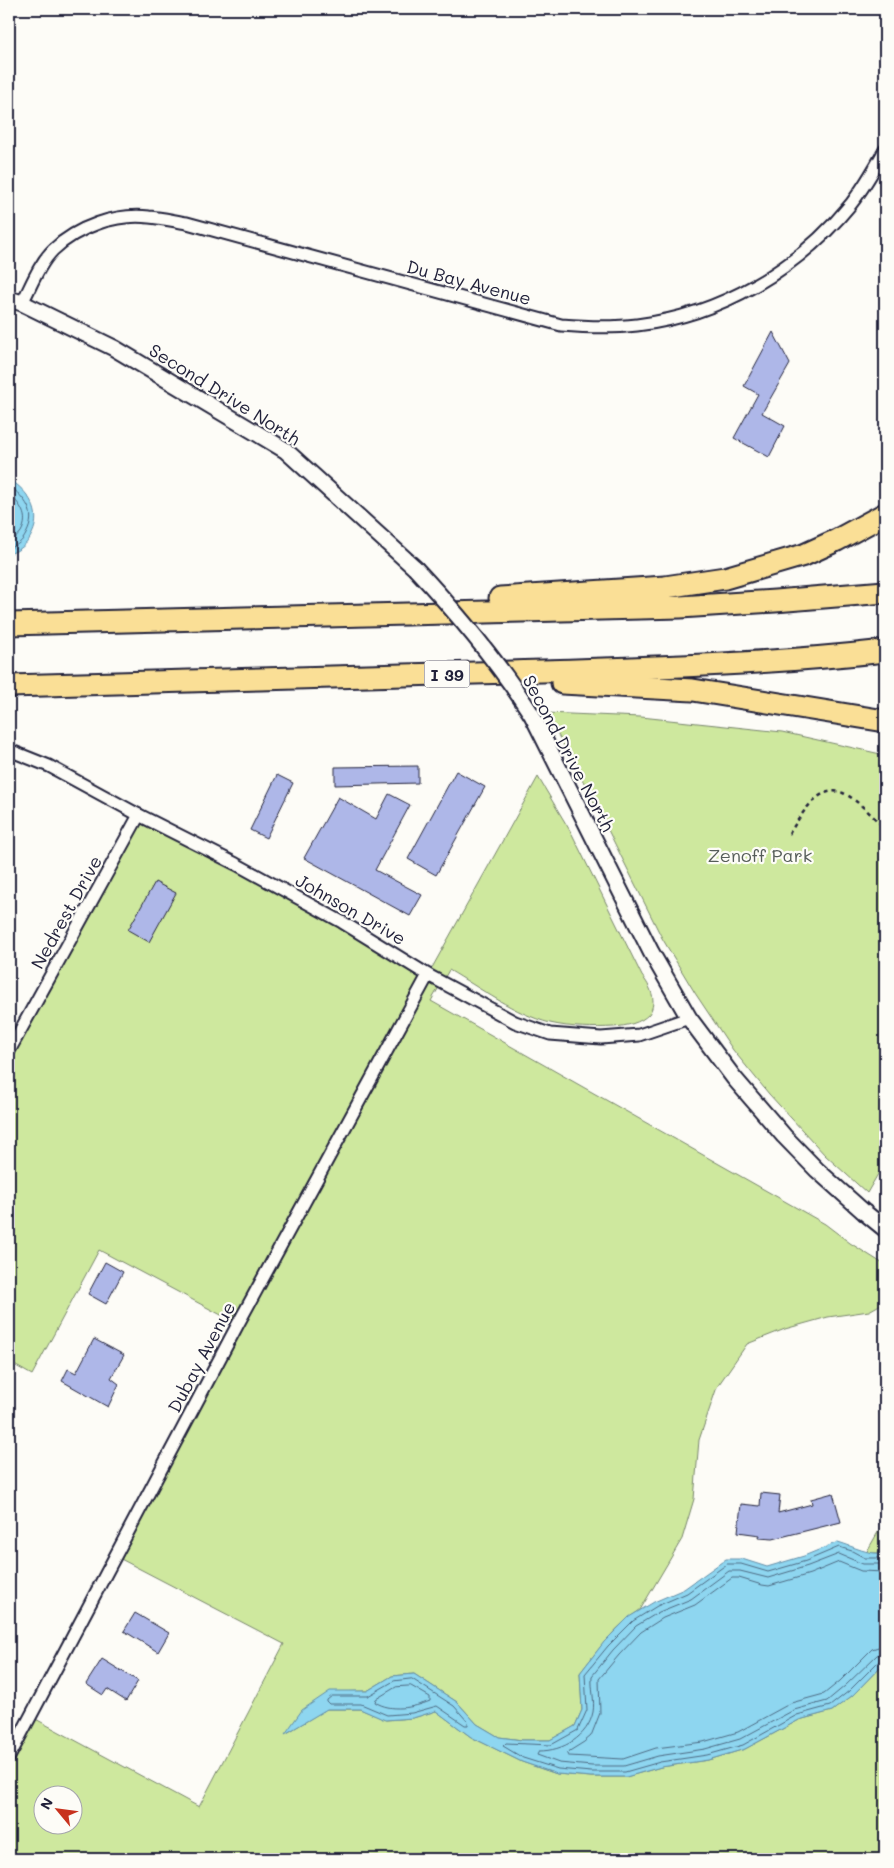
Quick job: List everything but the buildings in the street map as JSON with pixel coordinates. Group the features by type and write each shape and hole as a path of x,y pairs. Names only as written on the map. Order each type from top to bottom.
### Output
{"highway":[{"path":"445,613 484,599 665,587 726,578 804,555 837,540 885,514"},
{"path":"9,624 680,607 775,602 885,592"},
{"name":"I 39","path":"9,686 514,672 830,657 885,651"},
{"path":"514,672 555,683 693,690 885,721"}],"street":[{"name":"Du Bay Avenue","path":"15,301 53,251 68,239 106,221 126,217 147,216 187,223 561,326 602,327 637,325 672,318 712,306 738,295 768,278 797,258 828,230 852,203 872,174 885,150"},
{"name":"Second Drive North","path":"15,301 114,348 285,450 415,568 439,594 513,685 532,716 651,952 688,1018 734,1078 784,1136 824,1176 885,1229"},
{"name":"Johnson Drive","path":"9,750 49,766 139,815 236,864 326,913 428,975 515,1022 550,1034 601,1038 639,1035 688,1018"},
{"name":"Nedrest Drive","path":"9,1051 139,815"},
{"name":"Dubay Avenue","path":"9,1757 238,1324 428,975"}],"path":[{"path":"789,834 814,800 824,793 834,791 852,798 885,828"}],"green space":[{"name":"Zenoff Park","path":"546,713 641,717 782,732 885,755 885,1162 867,1193 825,1155 769,1094 733,1050 695,993 662,938 588,790"},
{"path":"538,777 572,834 642,976 648,984 653,999 652,1009 642,1020 623,1026 574,1027 558,1025 537,1019 511,1007 449,970 431,1001 825,1224 850,1243 885,1265 885,1302 869,1311 828,1317 785,1329 747,1344 717,1387 699,1440 694,1499 682,1539 640,1610 615,1630 580,1673 582,1710 575,1726 550,1740 522,1740 499,1737 477,1724 457,1702 414,1674 392,1676 367,1691 330,1692 287,1733 326,1709 360,1709 386,1720 413,1718 436,1711 471,1737 522,1762 557,1774 591,1777 626,1777 661,1767 708,1760 745,1749 799,1720 832,1711 853,1695 885,1662 885,1859 9,1859 9,1757 30,1716 199,1807 284,1644 115,1556 238,1324 99,1250 32,1375 9,1362 9,1050 139,815 428,975"},
{"path":"885,1520 885,1553 866,1553"}],"water":[{"path":"9,479 28,496 35,510 36,518 35,526 28,541 20,549 9,554"},
{"path":"838,1542 867,1552 885,1553 885,1662 853,1695 832,1711 799,1720 745,1749 708,1760 661,1767 626,1777 591,1777 557,1774 522,1762 471,1737 436,1711 413,1718 385,1720 360,1709 327,1709 285,1734 302,1710 330,1691 367,1691 392,1676 414,1674 457,1702 477,1724 499,1737 522,1740 550,1740 575,1726 582,1710 580,1673 604,1642 629,1617 654,1602 684,1589 726,1559 742,1559 767,1567 804,1556"}]}
